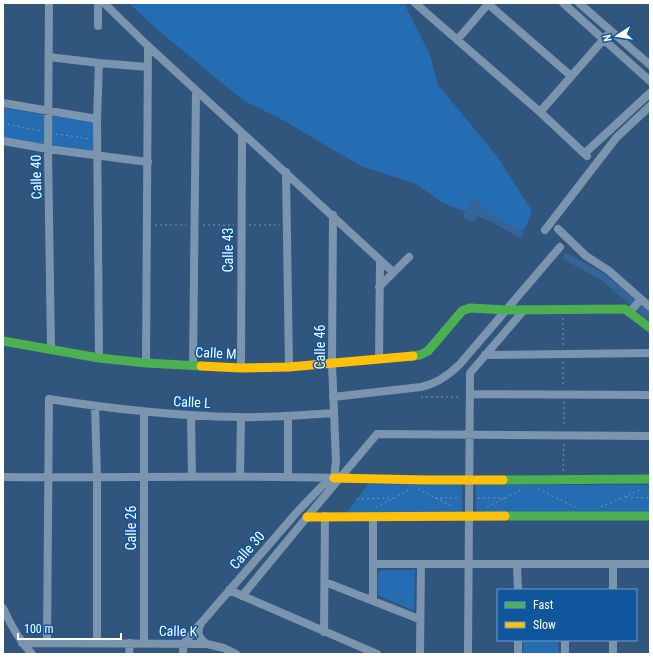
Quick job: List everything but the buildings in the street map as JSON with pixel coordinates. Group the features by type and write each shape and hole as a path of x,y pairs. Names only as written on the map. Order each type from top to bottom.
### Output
{"street":[{"name":"Calle 40","path":"49,3 48,149 51,350"},
{"path":"98,3 98,26"},
{"path":"104,3 196,91 286,172 393,272"},
{"path":"415,3 586,154 650,93"},
{"path":"457,40 488,3 571,76"},
{"path":"563,3 650,81"},
{"path":"579,3 650,65"},
{"path":"540,112 611,31"},
{"path":"146,363 148,46"},
{"path":"49,57 148,67"},
{"path":"99,63 97,119 99,358"},
{"path":"193,366 196,91"},
{"path":"3,103 97,119"},
{"path":"545,230 616,138 650,106"},
{"name":"Calle 43","path":"241,368 242,133"},
{"path":"3,141 48,149 148,162"},
{"path":"286,172 289,367"},
{"name":"Calle 46","path":"333,216 332,364 337,478"},
{"path":"558,229 586,256 608,270 650,328"},
{"path":"333,397 430,385 441,379 460,364 560,247"},
{"path":"379,287 409,257"},
{"path":"378,359 380,261"},
{"path":"507,310 625,309 635,306 650,307"},
{"name":"Calle M","path":"3,341 99,358 146,363 241,368 289,367 417,356 428,351 466,309 507,310"},
{"path":"468,654 470,373 524,310"},
{"path":"497,341 500,349 506,354"},
{"path":"486,355 650,353"},
{"path":"460,364 470,373"},
{"path":"470,396 564,394 650,395"},
{"name":"Calle L","path":"49,477 49,399 144,412 191,416 241,417 334,413"},
{"path":"95,406 97,478 97,643"},
{"name":"Calle 26","path":"144,412 144,643"},
{"path":"191,416 192,477"},
{"path":"288,416 288,477"},
{"path":"240,476 241,417"},
{"path":"242,596 337,478 377,434 650,436"},
{"path":"3,477 144,478 240,476 650,480"},
{"path":"48,643 49,477"},
{"name":"Calle 30","path":"183,644 298,511 322,486 337,478"},
{"path":"298,511 307,517 374,512 469,516 650,516"},
{"path":"373,600 374,512"},
{"path":"324,632 326,516"},
{"path":"373,564 650,564"},
{"path":"420,564 420,654"},
{"path":"518,564 518,589"},
{"path":"612,589 613,564"},
{"path":"325,582 419,619"},
{"path":"229,590 377,654"},
{"path":"3,608 12,630 32,654"},
{"path":"202,622 199,627 199,634 203,642 208,644"},
{"path":"518,641 518,654"},
{"path":"565,641 565,654"},
{"path":"612,641 613,654"},
{"name":"Calle K","path":"22,643 208,644 224,648 236,654"},
{"path":"129,654 130,643"},
{"path":"183,644 183,654"}],"path":[{"path":"147,225 286,225"},
{"path":"563,310 564,430"},
{"path":"421,397 470,396"},
{"path":"563,474 564,440"},
{"path":"374,512 394,498 414,487 455,507"},
{"path":"596,509 644,488"},
{"path":"484,508 524,489"},
{"path":"537,489 580,509"},
{"path":"625,497 650,498"},
{"path":"357,499 394,498"}],"shaded area":[{"path":"129,3 404,3 430,55 438,85 497,156 532,211 524,231 482,218 443,203 416,184 361,166 281,119 244,101 153,26"},
{"path":"3,108 46,115 45,143 43,145 3,138"},
{"path":"51,116 95,122 94,153 51,147"},
{"path":"472,199 476,200 483,207 474,222 463,217"},
{"path":"368,484 462,485 462,512 347,512"},
{"path":"476,485 650,485 650,512 476,512"},
{"path":"381,570 415,570 414,611 378,595 378,573"},
{"path":"523,641 558,641 558,654 523,654"}],"waterway":[{"path":"481,212 520,234"},
{"path":"567,257 603,277 650,317"}],"traffic: fast":[{"path":"413,356 420,355 428,351 462,311 470,308 507,310 625,309 650,328"},
{"path":"3,341 99,358 146,363 201,366"},
{"path":"503,480 650,479"},
{"path":"505,516 650,516"}],"traffic: slow":[{"path":"201,366 241,368 289,367 413,356"},
{"path":"334,478 503,480"},
{"path":"307,517 505,516"}]}
